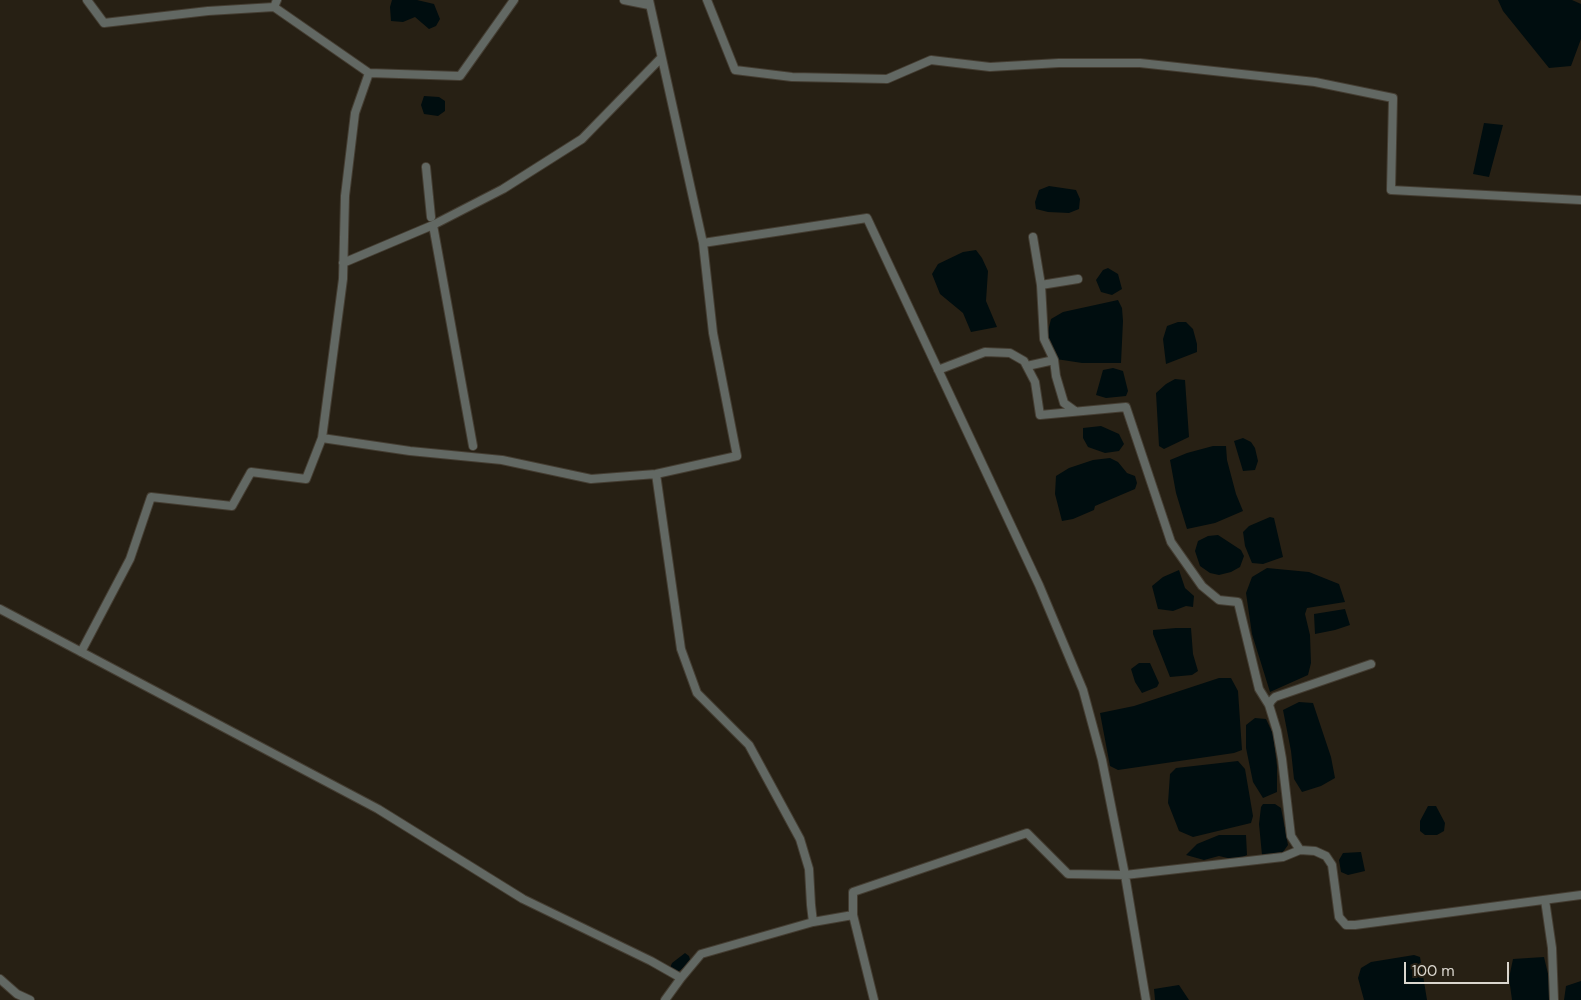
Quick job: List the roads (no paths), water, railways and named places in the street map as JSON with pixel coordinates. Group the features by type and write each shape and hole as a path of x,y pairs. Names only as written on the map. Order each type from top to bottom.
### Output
{"street":[{"path":"87,0 104,23 276,3 369,72 460,76 514,0"},
{"path":"322,438 410,451 502,460 591,479 656,474 737,456 713,333 703,243 649,3 624,0"},
{"path":"707,0 735,70 792,77 887,79 931,60 990,67 1059,63 1140,63 1316,82 1393,98 1391,190 1581,200"},
{"path":"343,263 503,189 582,139 661,58"},
{"path":"81,652 130,559 151,497 232,506 251,472 306,479 322,438 343,279 345,196 355,113 369,72"},
{"path":"426,168 432,221 473,446"},
{"path":"703,243 866,218 1038,585 1083,690 1102,760 1125,876 1146,1000"},
{"path":"1033,237 1041,286 1044,339 1054,360 1056,376 1064,403 1075,411"},
{"path":"1041,286 1078,279"},
{"path":"938,370 985,352 1010,353 1024,361 1036,382 1040,415 1126,407 1171,542 1202,586 1219,600 1238,602 1259,689 1269,705 1277,730 1291,836 1300,850"},
{"path":"1027,366 1054,360"},
{"path":"656,474 681,649 697,693 749,745 800,839 809,869 813,922"},
{"path":"0,609 378,809 523,899 651,961 681,978"},
{"path":"1269,705 1275,697 1371,664"},
{"path":"874,1000 853,915 852,892 1027,833 1068,874 1125,876 1283,857 1300,850 1315,851 1326,856 1332,865 1339,917 1346,925 1581,895"},
{"path":"1545,900 1552,948 1554,1000"},
{"path":"666,1000 701,954 813,922 853,915"},
{"path":"0,979 16,994 30,1000"}]}
